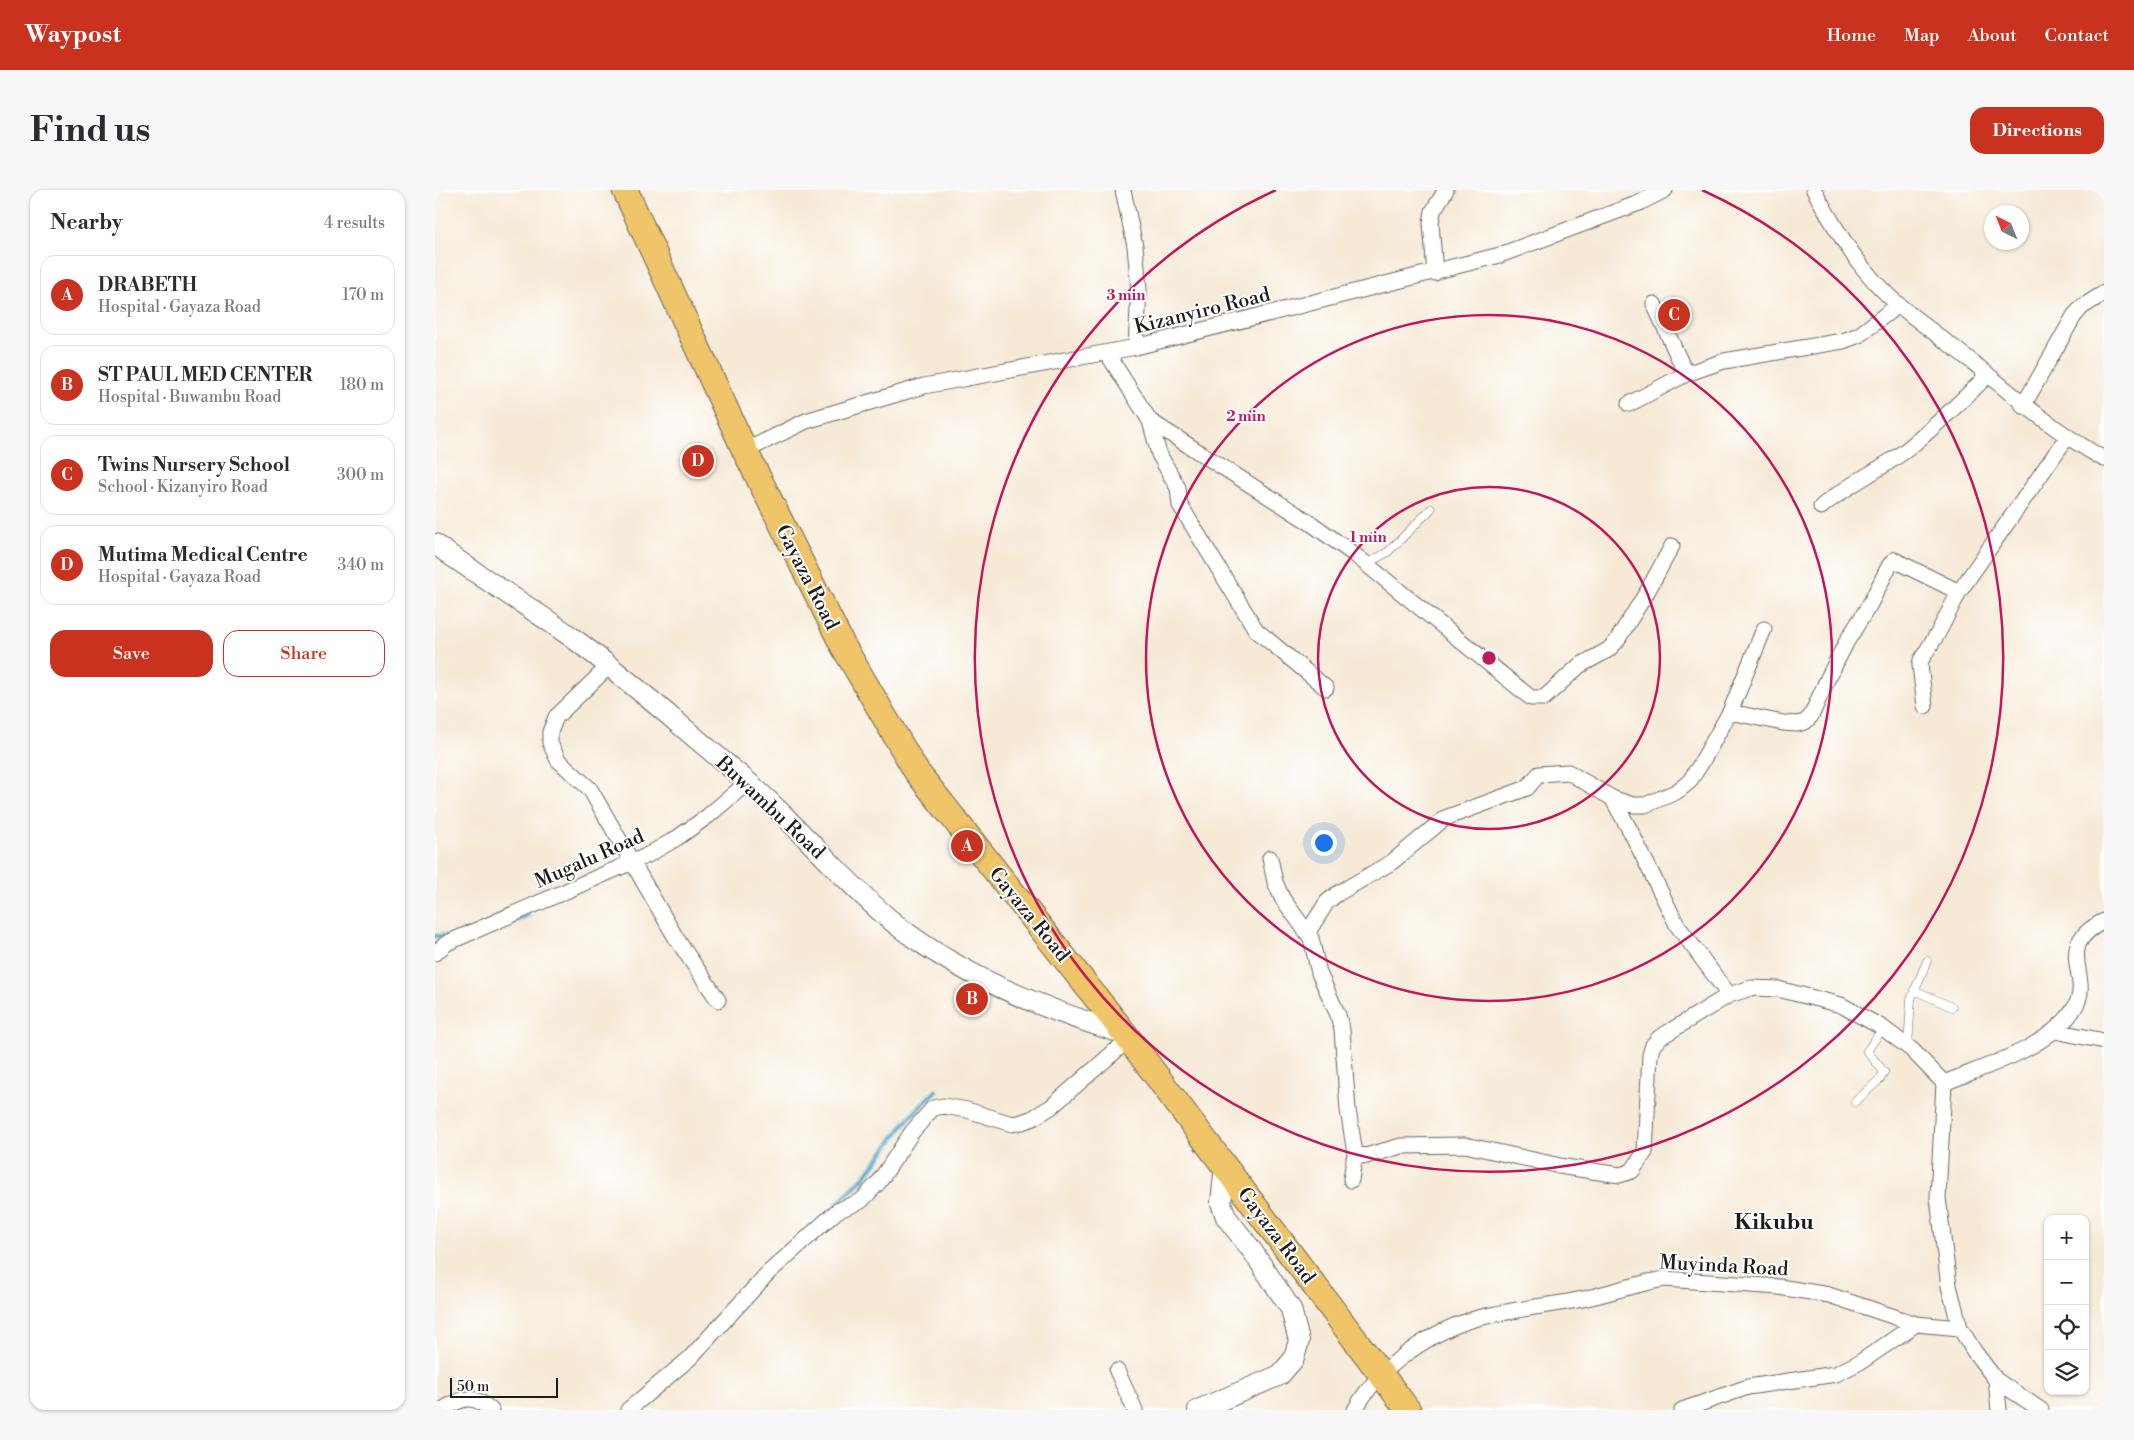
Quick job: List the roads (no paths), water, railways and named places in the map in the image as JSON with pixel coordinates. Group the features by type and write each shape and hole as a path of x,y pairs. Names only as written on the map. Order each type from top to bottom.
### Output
{"main road":[{"name":"Gayaza Road","path":"625,190 745,451 842,644 916,771 1127,1036 1408,1410"}],"street":[{"path":"1123,190 1135,246 1139,290 1136,346"},
{"path":"1435,273 1431,223 1433,211 1446,190"},
{"name":"Kizanyiro Road","path":"745,451 806,421 924,386 1136,346 1435,273 1500,255 1639,203 1665,190"},
{"path":"1814,190 1836,231 1854,257 1898,305 1934,331 2023,406 2067,438 2104,459"},
{"path":"2023,406 2074,316 2082,307 2104,293"},
{"path":"1654,304 1686,374"},
{"path":"1629,404 1686,374 1724,361 1843,341 1859,335 1898,305"},
{"path":"1107,352 1150,421 1159,454 1178,488 1180,505 1256,630 1326,688"},
{"path":"1821,507 1834,496 1876,471 1904,451 1988,375"},
{"path":"1150,421 1312,524 1366,564 1523,694 1538,699 1544,698 1579,666 1608,650 1616,642 1647,592 1672,546"},
{"path":"1925,706 1921,660 1938,633 1959,592 2067,438"},
{"name":"Buwambu Road","path":"438,549 571,636 748,782 888,918 936,954 1039,1004 1127,1036"},
{"path":"1730,712 1797,724 1805,722 1811,716 1847,641 1870,604 1889,566 1895,560 1959,592"},
{"path":"1308,932 1327,902 1337,894 1392,862 1445,818 1527,788 1539,774 1568,772 1612,798 1633,805 1645,805 1676,792 1689,782 1730,712 1764,629"},
{"path":"608,667 556,717 550,732 550,743 559,760 590,789 676,938 718,1000"},
{"name":"Mugalu Road","path":"435,953 441,942 631,862 677,838 708,816 748,782"},
{"path":"1612,798 1677,925 1729,995"},
{"path":"1270,858 1275,882 1282,898 1308,932 1315,947 1319,973 1338,1015 1342,1030 1348,1110 1355,1153 1351,1180"},
{"path":"1944,1083 2018,1052 2055,1032 2077,1006 2079,983 2075,959 2078,944 2088,930 2104,921"},
{"path":"1355,1153 1366,1156 1401,1146 1465,1145 1565,1167 1620,1175 1632,1171 1645,1152 1650,1055 1653,1045 1659,1038 1729,995 1751,988 1778,989 1841,1005 1883,1028 1908,1047 1944,1083 1938,1198 1949,1286 1960,1328 1974,1351 1996,1380 2041,1410"},
{"path":"2055,1032 2104,1041"},
{"path":"628,1410 689,1358 768,1273 837,1211 861,1201 879,1182 912,1132 933,1108 944,1106 967,1110 1012,1124 1033,1118 1051,1107 1127,1036"},
{"path":"1198,1410 1280,1375 1293,1360 1299,1341 1291,1310 1251,1249 1226,1217 1221,1203 1225,1165"},
{"name":"Muyinda Road","path":"1355,1410 1381,1374 1424,1342 1475,1319 1538,1306 1591,1298 1665,1278 1779,1286 1829,1295 1915,1324 1960,1328"},
{"path":"1682,1410 1748,1387 1836,1374 1862,1361 1915,1324"},
{"path":"1117,1371 1135,1410"},
{"path":"1996,1380 1999,1410"},
{"path":"442,1410 461,1399 471,1398 483,1402 491,1410"}],"lane":[{"path":"1366,564 1388,552 1431,509"},
{"path":"1908,1047 1911,999 1927,961"},
{"path":"1914,990 1952,1007"},
{"path":"1855,1102 1880,1079 1884,1072 1867,1051 1883,1028"}],"waterway":[{"path":"446,952 528,915"},
{"path":"435,936 448,936"},
{"path":"835,1206 865,1176 909,1118 936,1091"}],"place":[{"name":"Twins Nursery School","path":"1674,315"},
{"name":"Mutima Medical Centre","path":"698,461"},
{"name":"DRABETH","path":"967,846"},
{"name":"ST PAUL MED CENTER","path":"972,999"}],"district":[{"name":"Kikubu","path":"1774,1221"}]}
